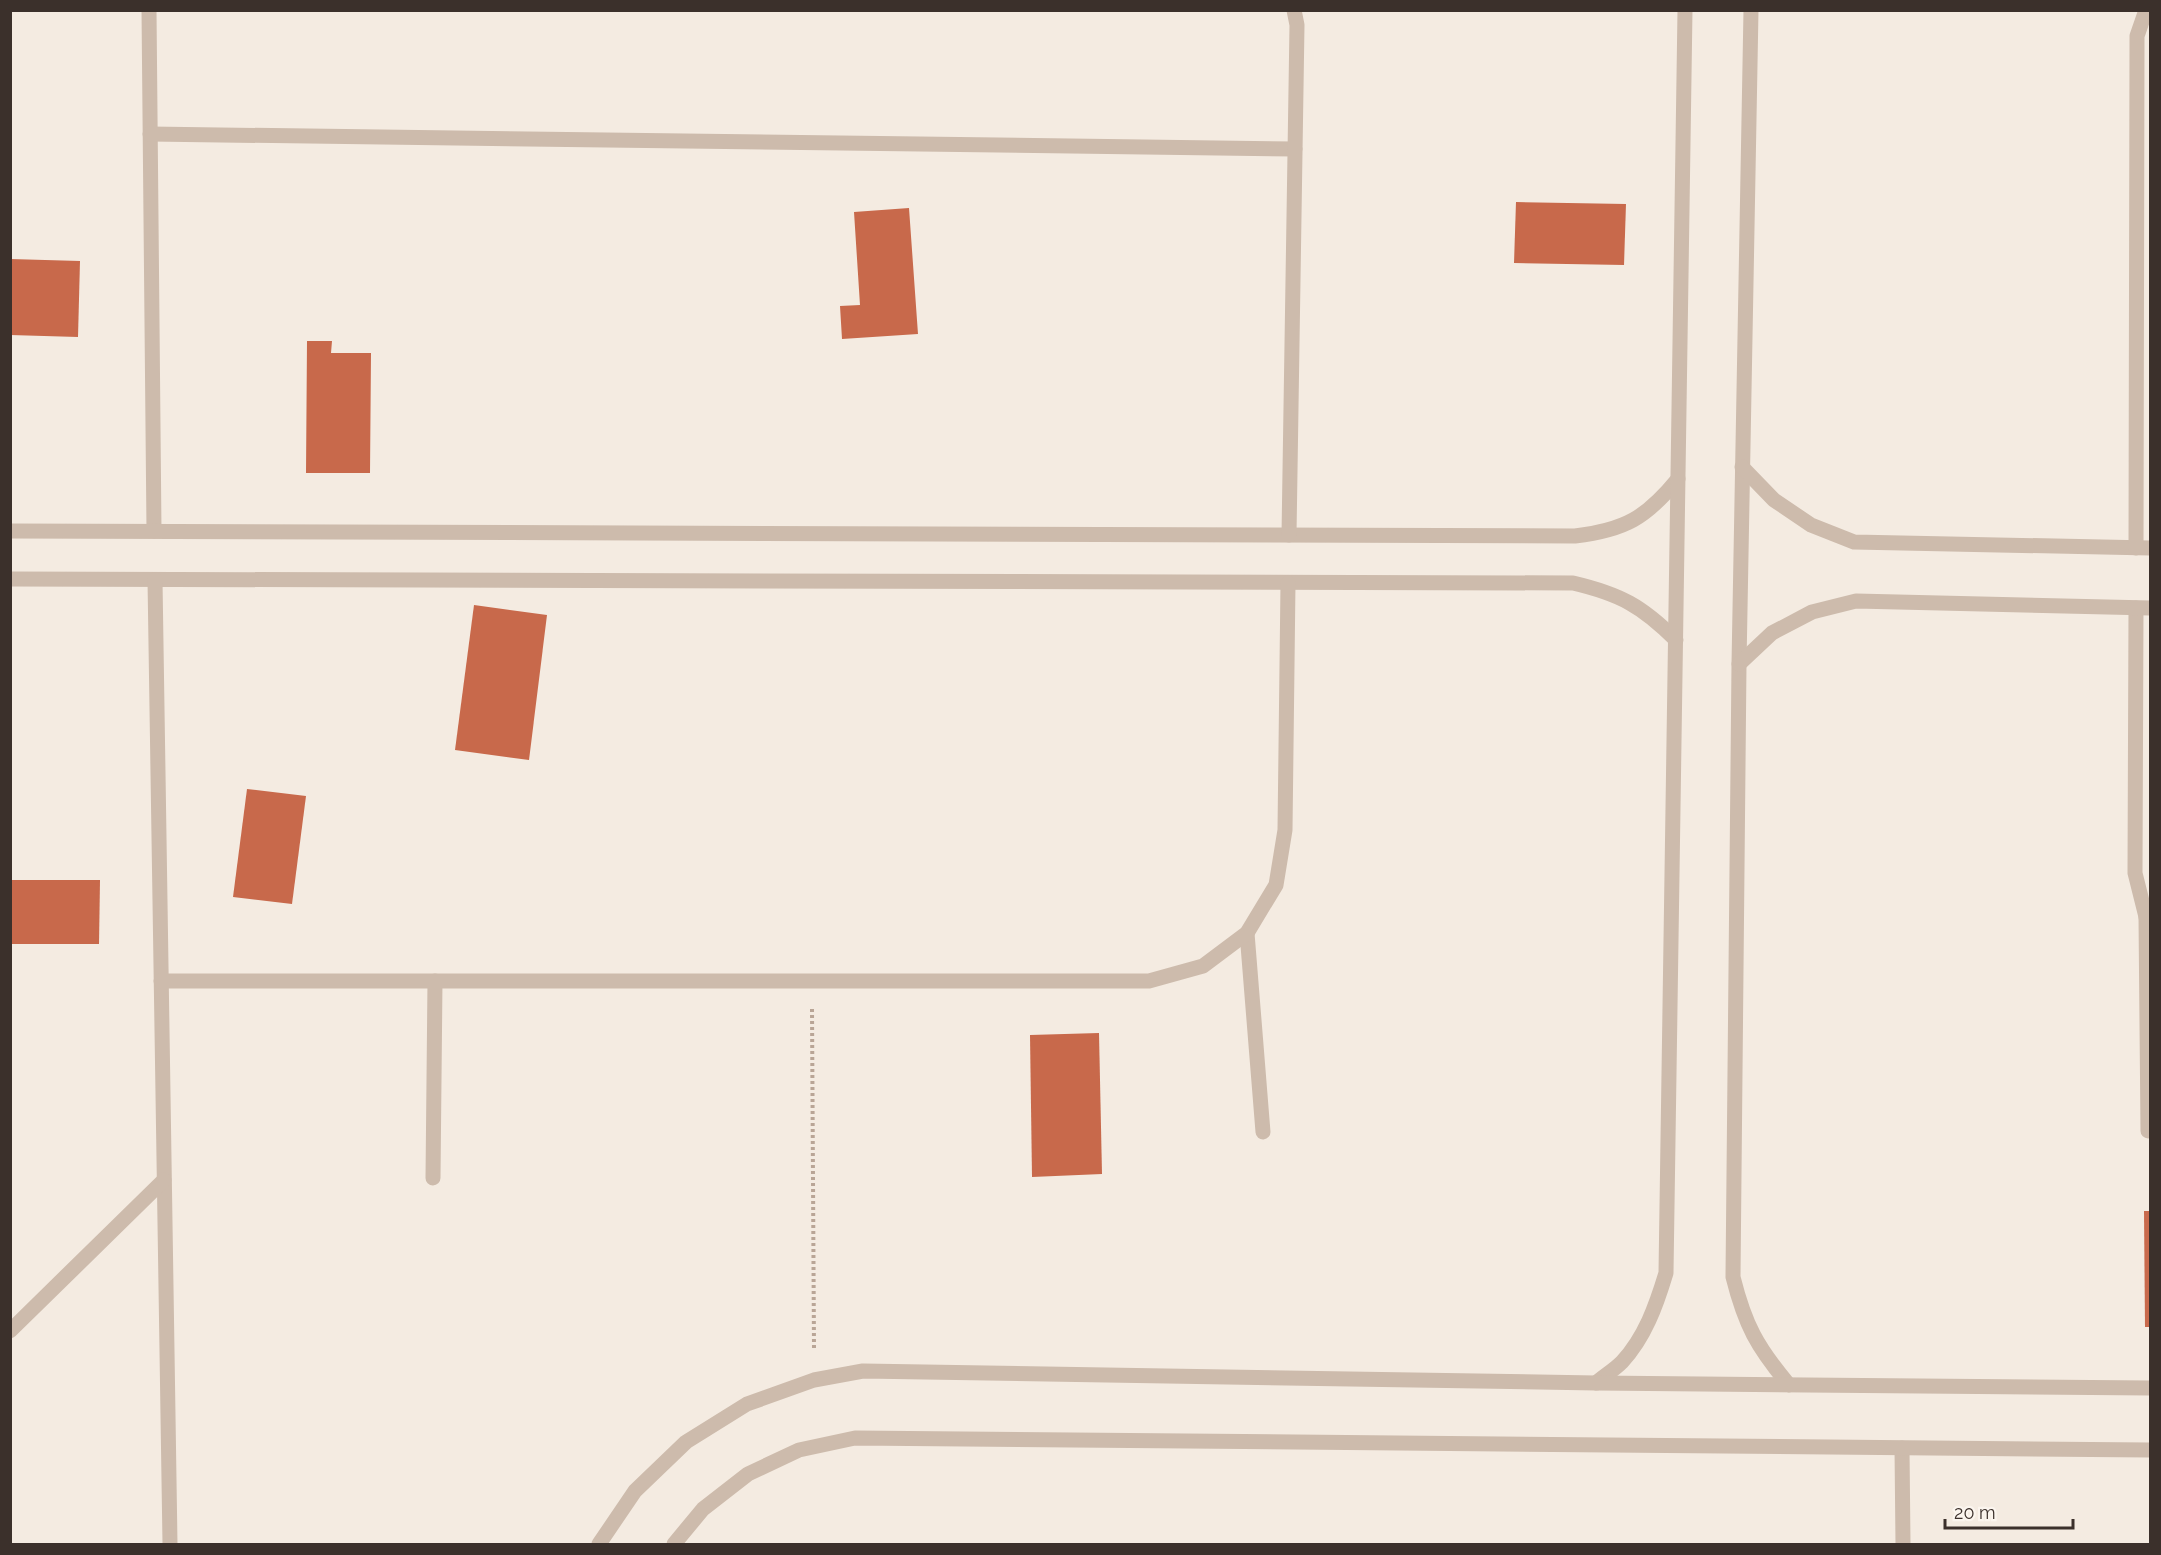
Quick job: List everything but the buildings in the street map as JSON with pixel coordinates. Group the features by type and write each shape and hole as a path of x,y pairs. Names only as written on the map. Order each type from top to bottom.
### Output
{"street":[{"path":"149,10 154,531"},
{"path":"1289,535 1295,150 1296,25 1294,10"},
{"path":"1596,1383 1621,1362 1642,1336 1656,1306 1666,1273 1685,10"},
{"path":"1751,10 1739,664 1733,1277 1740,1307 1752,1335 1769,1361 1789,1385"},
{"path":"1742,467 1774,500 1811,525 1854,542 2143,548 2144,159 2138,36 2146,10"},
{"path":"150,134 1295,150"},
{"path":"10,531 1575,536 1605,532 1634,521 1659,503 1678,479"},
{"path":"10,579 1573,583 1602,590 1630,602 1655,619 1676,640"},
{"path":"155,580 170,1545"},
{"path":"161,981 1149,981 1203,966 1247,933 1276,885 1285,830 1288,583"},
{"path":"1739,664 1773,633 1812,612 1856,602 2143,608 2135,873 2149,920 2148,1131"},
{"path":"1247,933 1263,1132"},
{"path":"433,1178 435,981"},
{"path":"10,1331 164,1180"},
{"path":"599,1545 635,1491 686,1442 747,1404 814,1380 863,1371 1596,1383 2151,1388"},
{"path":"674,1545 703,1509 748,1474 799,1450 855,1438 2151,1450"},
{"path":"1902,1448 1903,1545"}],"path":[{"path":"811,981 814,1380"}]}
